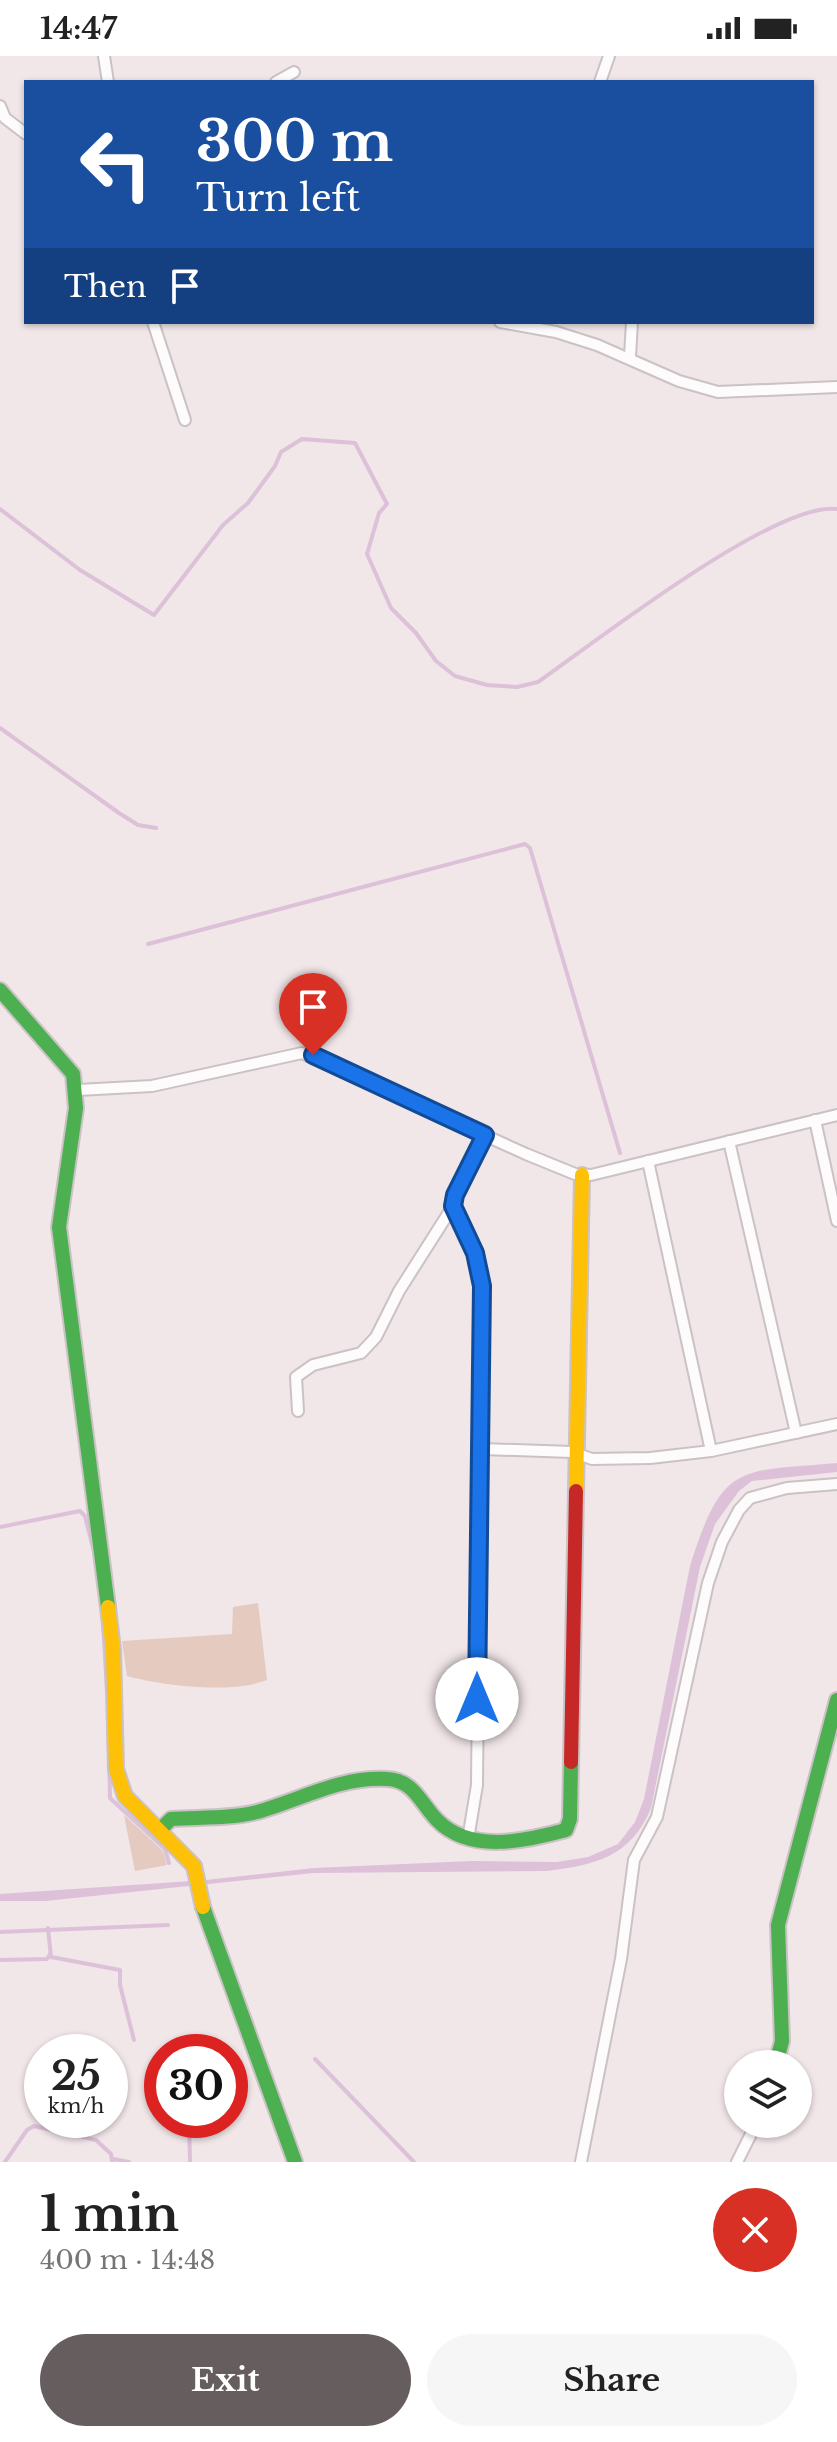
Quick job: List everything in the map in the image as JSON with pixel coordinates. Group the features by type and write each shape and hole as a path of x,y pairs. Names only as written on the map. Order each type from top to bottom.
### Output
{"street":[{"path":"104,56 108,80"},
{"path":"601,80 609,56"},
{"path":"280,80 294,72"},
{"path":"0,106 5,118 24,132"},
{"path":"154,324 185,420"},
{"path":"511,324 556,332 630,357 679,381 718,392 837,387"},
{"path":"630,357 632,324"},
{"path":"0,990 73,1074 78,1090 79,1106 60,1194 59,1227 113,1650 116,1769 125,1796 161,1829 194,1866 295,2162"},
{"path":"78,1090 152,1086 302,1053 582,1175 837,1115"},
{"path":"815,1120 837,1221"},
{"path":"298,1411 296,1377 313,1365 361,1353 376,1337 399,1291 453,1206 455,1195 485,1135"},
{"path":"729,1141 796,1433"},
{"path":"648,1161 711,1451"},
{"path":"161,1829 171,1819 255,1813 290,1799 360,1781 395,1779 413,1789 449,1830 468,1839 542,1837 566,1830 570,1819 579,1455 582,1175"},
{"path":"453,1206 475,1253 482,1286 477,1785 468,1839"},
{"path":"482,1449 579,1455 592,1459 650,1458 711,1451 837,1424"},
{"path":"581,2162 621,1959 634,1860 657,1817 708,1583 722,1542 739,1510 750,1498 787,1488 837,1484"},
{"path":"780,2050 782,2041 778,1925 837,1700"},
{"path":"737,2162 749,2138"}],"shaded area":[{"path":"837,1463 837,1472 752,1481 739,1491 715,1524 700,1567 651,1808 633,1838 610,1856 581,1866 547,1871 313,1873 45,1901 0,1901 0,1894 206,1880 314,1868 471,1861 557,1862 588,1857 618,1844 635,1822 644,1799 690,1566 713,1507 725,1490 739,1478 777,1468"},
{"path":"258,1603 267,1680 217,1688 159,1683 127,1676 122,1641 232,1634 233,1607"},
{"path":"124,1815 163,1851 167,1865 135,1871"}],"waterway":[{"path":"0,509 80,570 154,615 223,525 248,503 275,466 281,452 302,439 355,443 387,504 379,513 367,554 391,608 416,633 436,661 455,676 487,685 517,687 538,682 641,608 730,550 772,527 809,513 837,509"},
{"path":"0,728 119,813 138,825 156,828"},
{"path":"148,944 525,844 530,848 620,1153"},
{"path":"0,1527 80,1511 85,1516 93,1548"},
{"path":"103,1624 107,1691"},
{"path":"108,1708 110,1798 165,1849 169,1863"},
{"path":"0,1932 168,1925"},
{"path":"48,1928 51,1957 120,1970 120,1985 134,2040"},
{"path":"0,1960 47,1959 50,1954"},
{"path":"315,2059 414,2162"},
{"path":"5,2162 27,2130 34,2126 96,2140 111,2154 112,2162"},
{"path":"189,2138 190,2162"},
{"path":"113,2159 129,2162"}],"traffic: fast":[{"path":"0,990 73,1074 76,1108 59,1227 108,1607"},
{"path":"780,2050 782,2041 778,1925 837,1700"},
{"path":"161,1829 171,1819 257,1812 337,1785 387,1779 410,1788 450,1831 482,1841 516,1841 566,1830 570,1819 571,1762"},
{"path":"203,1907 295,2162"}],"traffic: slow":[{"path":"576,1491 582,1175"},
{"path":"108,1607 113,1650 116,1769 125,1796 194,1866 203,1907"}],"traffic: jam":[{"path":"571,1762 576,1491"}],"route":[{"path":"313,1055 485,1135 455,1195 453,1206 475,1253 482,1286 477,1699"}]}
